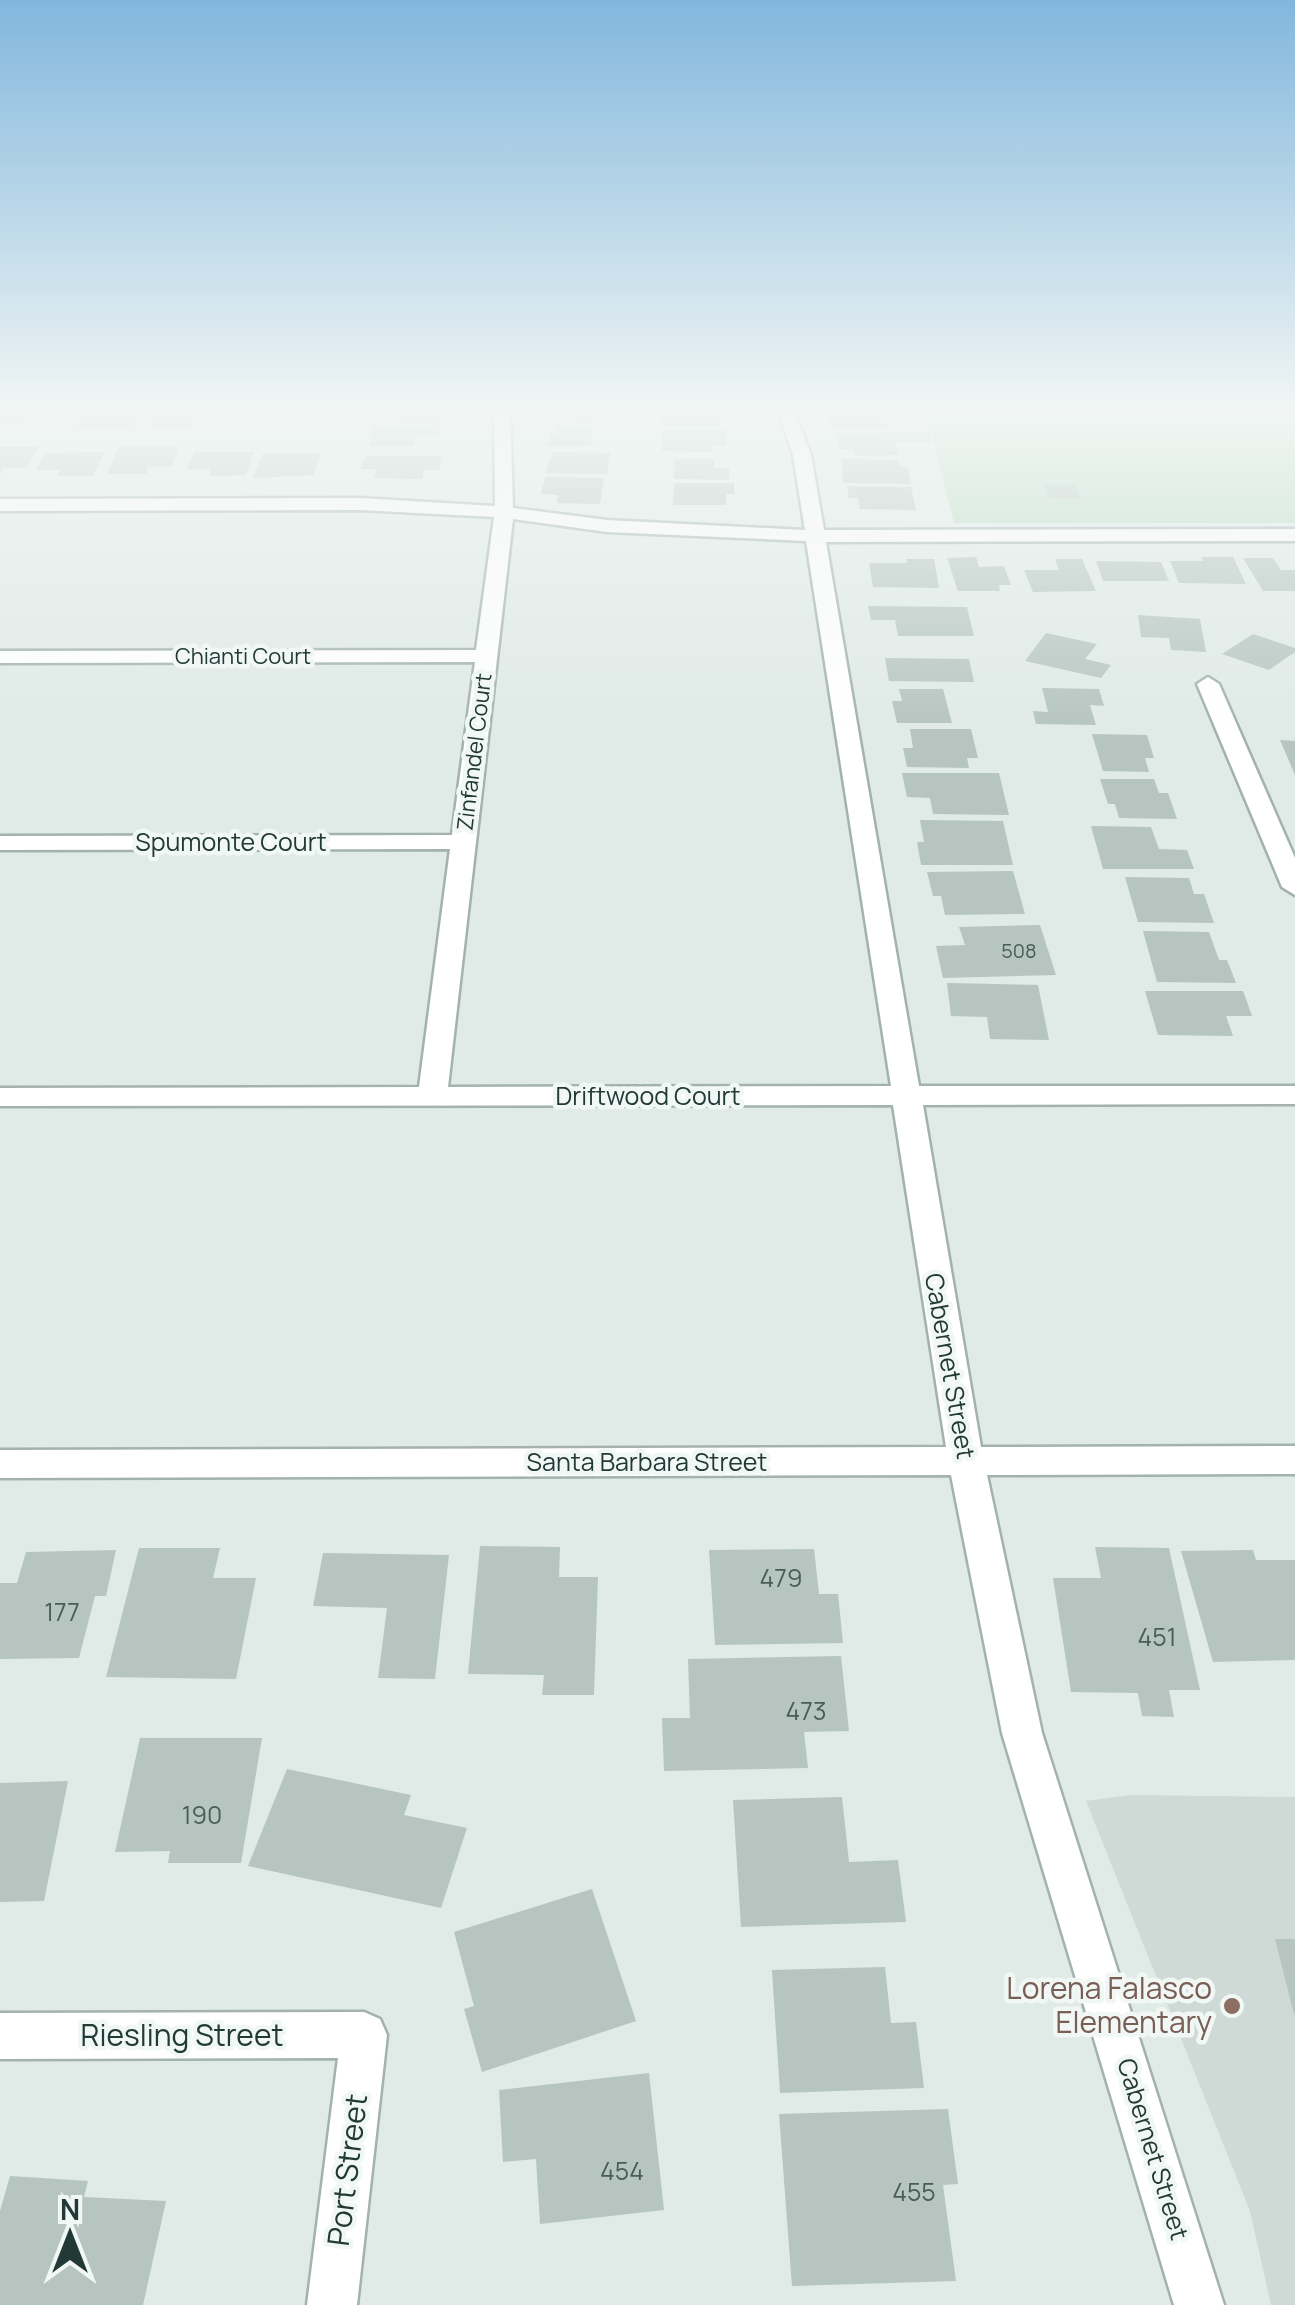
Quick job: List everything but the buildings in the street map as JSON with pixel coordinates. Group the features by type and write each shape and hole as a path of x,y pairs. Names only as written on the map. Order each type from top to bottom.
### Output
{"street":[{"name":"Zinfandel Court","path":"432,1096 504,516"},
{"path":"530,516 607,526 815,536 1295,535"},
{"name":"Cabernet Street","path":"812,516 966,1461 1022,1733 1160,2166 1199,2305"},
{"name":"Chianti Court","path":"0,656 486,656"},
{"path":"1208,684 1295,887"},
{"name":"Spumonte Court","path":"0,843 463,842"},
{"name":"Driftwood Court","path":"0,1097 1295,1094"},
{"name":"Santa Barbara Street","path":"0,1464 1295,1460"},
{"name":"Riesling Street","path":"0,2036 364,2035"},
{"name":"Port Street","path":"332,2305 364,2035"}],"shaded area":[{"name":"Lorena Falasco Elementary","path":"1131,1795 1295,1797 1295,2305 1271,2305 1250,2211 1086,1801"}],"green space":[{"path":"952,516 1295,516 1295,523 954,523"}],"place":[{"name":"Lorena Falasco Elementary","path":"1232,2006"}]}
